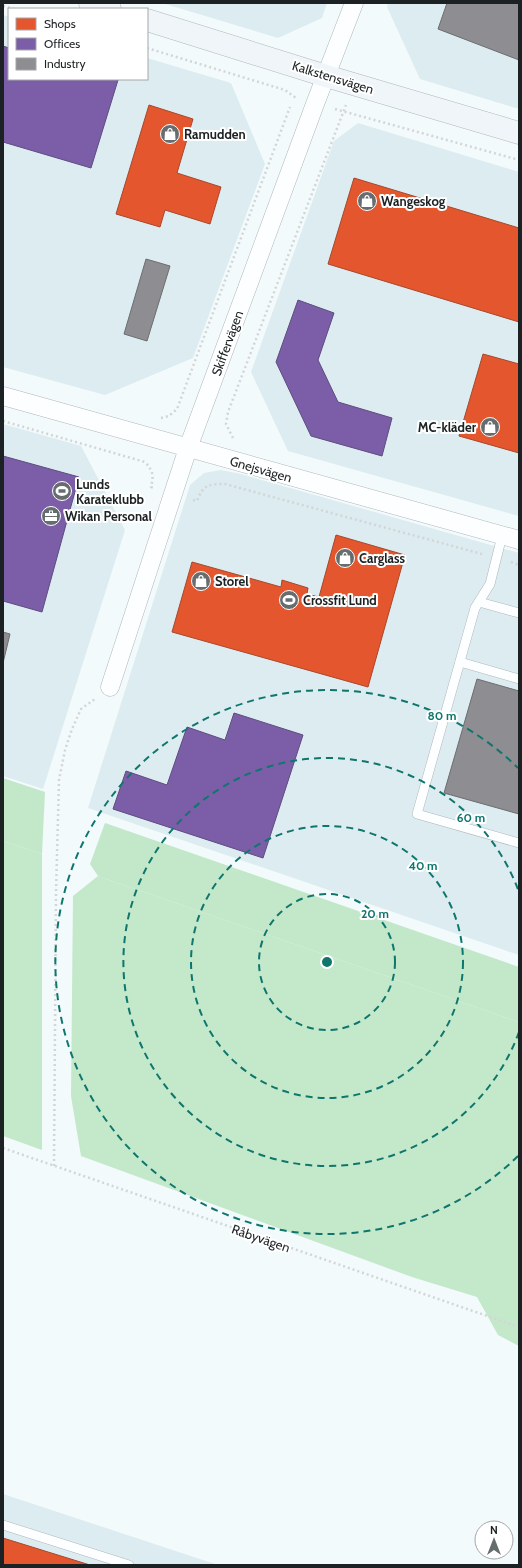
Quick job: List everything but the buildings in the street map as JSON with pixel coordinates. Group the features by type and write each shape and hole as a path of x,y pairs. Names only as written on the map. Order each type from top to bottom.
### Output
{"street":[{"path":"90,3 107,8"},
{"name":"Skiffervägen","path":"110,687 188,448 354,3"},
{"name":"Kalkstensvägen","path":"148,20 326,76 519,133"},
{"name":"Gnejsvägen","path":"3,396 511,538"}],"lane":[{"path":"511,538 497,558 490,584 475,608 417,814 519,843"},
{"path":"479,602 519,613"},
{"path":"460,662 519,679"},
{"path":"3,1525 129,1565"}],"path":[{"path":"294,97 295,93"},
{"path":"156,418 169,416 177,409 291,104"},
{"path":"236,440 232,437 226,424 228,412 346,104"},
{"path":"3,420 145,462 152,470 153,479 151,487 197,501 202,490 211,484 225,484 519,565"},
{"path":"54,1166 56,892 59,780 65,750 81,709 110,687"},
{"name":"Råbyvägen","path":"3,1148 519,1327"}],"shaded area":[{"path":"162,3 327,3 322,18 278,38"},
{"path":"388,3 519,3 519,109 420,79 387,7"},
{"path":"3,15 8,17 8,80 148,80 148,58 231,83 265,164 193,358 105,395 3,367"},
{"path":"358,123 519,172 519,516 288,451 251,372 334,141"},
{"path":"3,424 81,446 125,530 43,789 3,776"},
{"path":"221,470 241,474 519,553 519,955 88,808 190,485 204,473"},
{"path":"3,1494 218,1565 3,1565"}],"green space":[{"path":"3,778 45,792 42,854 3,841"},
{"path":"105,823 519,967 519,1022 98,876 90,864"},
{"path":"3,841 42,854 42,1150 3,1136"},
{"path":"98,876 519,1022 519,1346 498,1335 477,1297 412,1277 81,1156 71,1096 73,896"}],"place":[{"name":"Ramudden","path":"170,134"},
{"name":"Wangeskog","path":"367,201"},
{"name":"MC-kläder","path":"490,427"},
{"name":"Lunds Karateklubb","path":"62,491"},
{"name":"Wikan Personal","path":"51,516"},
{"name":"Carglass","path":"345,558"},
{"name":"Storel","path":"201,581"},
{"name":"Crossfit Lund","path":"289,600"}]}
